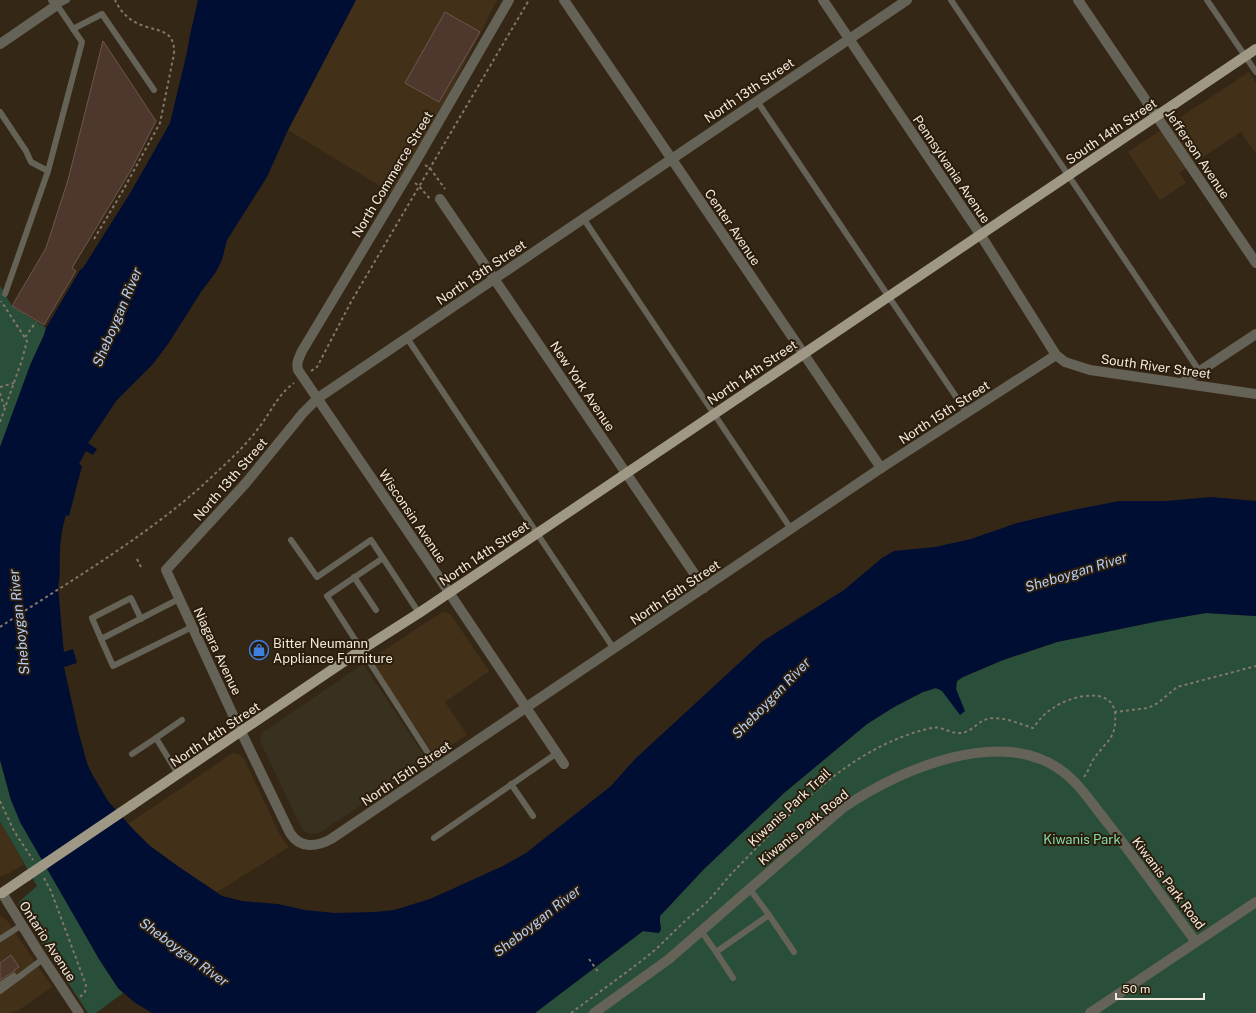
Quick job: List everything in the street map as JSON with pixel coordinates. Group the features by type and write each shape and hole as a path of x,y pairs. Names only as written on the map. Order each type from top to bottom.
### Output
{"main road":[{"name":"South 14th Street","path":"980,234 1256,49"},
{"name":"North 14th Street","path":"1,893 980,234"}],"street":[{"name":"North Commerce Street","path":"297,362 302,351 416,161 509,0"},
{"name":"Center Avenue","path":"564,0 881,468"},
{"name":"Pennsylvania Avenue","path":"823,0 980,234 1056,355"},
{"name":"North 13th Street","path":"166,570 245,484 303,413 318,398 671,158 907,0"},
{"name":"Jefferson Avenue","path":"1078,0 1256,263"},
{"path":"0,44 55,3"},
{"name":"New York Avenue","path":"440,199 704,588"},
{"path":"1182,383 1256,334"},
{"name":"South River Street","path":"1056,355 1065,362 1090,370 1256,394"},
{"name":"North 15th Street","path":"306,844 318,845 325,842 881,468 1056,355"},
{"name":"Wisconsin Avenue","path":"297,362 298,370 564,764"},
{"name":"Niagara Avenue","path":"166,570 241,732 292,835 297,840 306,844"},
{"name":"Kiwanis Park Road","path":"594,1013 669,959 844,807 865,793 886,782 910,772 964,755 993,752 1014,753 1040,759 1062,771 1078,786 1196,942"},
{"name":"Ontario Avenue","path":"1,893 72,1002"},
{"path":"1090,1013 1256,902"},
{"path":"72,1002 80,1013"}],"lane":[{"path":"5,294 48,171 82,42 55,3 67,0"},
{"path":"951,0 1200,372"},
{"path":"1207,0 1256,72"},
{"path":"73,29 102,14 154,90"},
{"path":"758,100 967,413"},
{"path":"0,112 26,151 31,162 48,171"},
{"path":"583,218 791,529"},
{"path":"407,338 614,649"},
{"path":"291,540 317,577 371,540 419,613"},
{"path":"383,558 327,596 437,767"},
{"path":"354,577 376,610"},
{"path":"141,619 131,598 92,618 112,666 192,627"},
{"path":"101,639 180,599"},
{"path":"132,754 182,720"},
{"path":"156,738 178,774"},
{"path":"434,838 557,753"},
{"path":"511,784 533,816"},
{"path":"749,888 794,952"},
{"path":"716,952 769,915"},
{"path":"0,939 22,925"},
{"path":"701,931 733,978"},
{"path":"0,991 43,959"},
{"path":"0,985 20,972 31,968"}],"path":[{"path":"94,239 121,194 160,123 174,54 174,46 170,36 134,22 122,12 115,0"},
{"path":"0,628 148,529 190,496 226,463 257,431 283,392 317,367 351,302 529,0"},
{"path":"406,177 419,186 434,205 446,192 430,168 416,161"},
{"path":"0,299 27,341 0,422"},
{"path":"25,337 36,322"},
{"path":"0,387 14,383"},
{"path":"0,393 5,409"},
{"path":"137,559 142,569"},
{"path":"1078,786 1094,759 1113,734 1116,722 1115,712 1148,708 1158,703 1177,686 1256,666"},
{"name":"Kiwanis Park Trail","path":"570,1013 655,950 707,902 732,873 823,784 838,772 882,746 905,736 935,727 960,733 969,730 982,721 989,719 1014,722 1034,728 1038,721 1054,706 1092,694 1107,699 1112,704 1115,712"},
{"path":"0,801 14,831 35,863"},
{"path":"43,876 51,891 86,985 84,994 72,1002"},
{"path":"589,958 599,973"}],"shaded area":[{"path":"356,0 497,0 417,158 395,195 288,130"},
{"path":"1249,72 1256,83 1256,154 1241,132 1179,173 1186,183 1160,200 1128,152"},
{"path":"443,612 451,615 489,671 445,702 467,735 435,756 369,660"},
{"path":"363,664 428,761 319,833 310,834 305,832 301,827 261,743 260,736 262,733"},
{"path":"233,753 239,754 244,759 280,835 289,847 217,892 150,846 128,824"},
{"path":"0,821 24,864 0,877"},
{"path":"0,916 8,922 52,987 16,1012 15,1010 11,1013 0,1013"}],"green space":[{"path":"0,286 12,306 46,328 31,363 0,447"},
{"name":"Kiwanis Park","path":"1206,613 1256,616 1256,1013 535,1013 643,931 659,933 661,929 660,916 704,869 784,793 867,724 894,707 923,692 936,688 942,690 956,708 959,699 956,689 957,681 1003,660 1057,642"},
{"path":"0,760 11,800 99,959 118,988 123,993 96,1013 88,1013 19,908 18,905 20,901 37,886 0,821"}],"water":[{"name":"Sheboygan River","path":"198,0 356,0 288,130 267,177 227,240 222,260 216,272 201,292 168,344 153,364 117,400 88,443 97,449 93,455 86,451 79,464 82,466 69,516 66,515 63,525 58,586 64,652 73,649 77,663 64,667 87,763 108,801 150,846 222,896 242,901 278,904 305,910 335,913 394,910 430,899 503,866 526,853 611,786 635,759 763,641 844,590 882,558 894,551 935,547 971,539 1017,523 1119,501 1166,501 1211,497 1256,501 1256,616 1206,613 1159,621 1057,642 1003,660 957,681 956,689 965,711 960,715 942,691 936,688 923,692 894,707 867,724 784,793 704,869 660,916 661,929 659,933 643,931 535,1013 152,1013 134,1002 118,988 99,959 20,822 11,800 0,760 0,447 31,363 46,328 80,270 83,268 132,190 170,123"}],"building":[{"path":"445,12 480,32 439,102 405,83"},
{"path":"103,41 156,121 131,170 72,268 76,271 44,325 12,306 46,248 68,180"},
{"path":"11,955 19,967 0,980 0,963"}],"place":[{"name":"Bitter Neumann Appliance Furniture","path":"259,650"}]}
